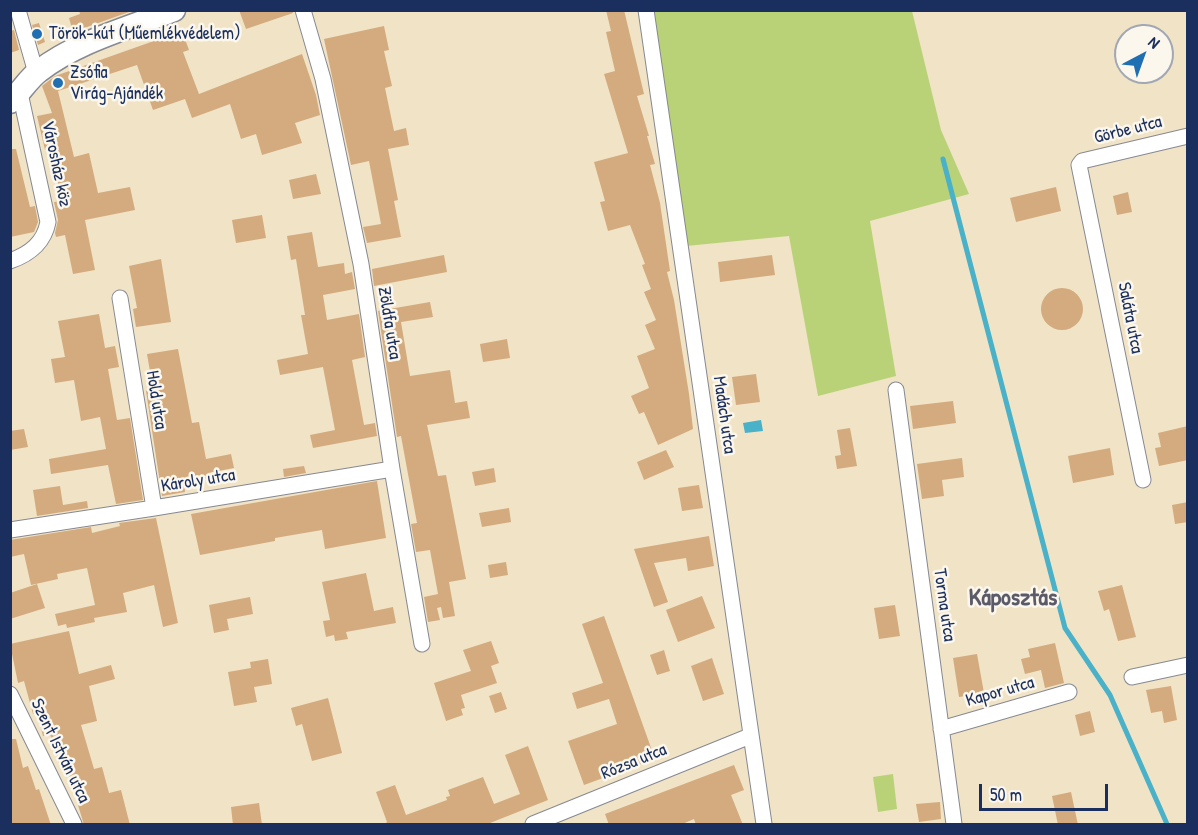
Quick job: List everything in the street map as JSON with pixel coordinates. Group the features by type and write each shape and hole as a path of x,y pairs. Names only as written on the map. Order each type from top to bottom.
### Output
{"main road":[{"path":"15,97 36,73 58,57 85,44 174,10"}],"street":[{"path":"18,10 36,73"},
{"name":"Zöldfa utca","path":"303,10 323,79 361,264 392,469 422,644"},
{"name":"Madách utca","path":"646,10 764,825"},
{"name":"Városház köz","path":"10,261 33,250 46,232 48,222 15,97"},
{"name":"Görbe utca","path":"1079,165 1082,161 1188,136"},
{"name":"Saláta utca","path":"1079,165 1143,480"},
{"name":"Hold utca","path":"120,298 154,508"},
{"name":"Torma utca","path":"896,390 954,825"},
{"name":"Károly utca","path":"10,530 392,469"},
{"path":"1132,677 1188,665"},
{"name":"Kapor utca","path":"941,729 1069,692"},
{"name":"Szent István utca","path":"10,694 74,825"},
{"name":"Rózsa utca","path":"533,825 750,736"}],"green space":[{"path":"652,11 912,11 941,130 969,194 870,221 896,376 818,396 789,236 686,246"},
{"path":"893,774 897,809 878,812 873,777"}],"water":[{"path":"761,420 763,431 745,433 743,423"}],"building":[{"path":"79,10 129,10 129,12 73,32 69,18 80,14"},
{"path":"239,10 292,10 293,13 246,29"},
{"path":"606,10 624,10 644,94 637,96 655,164 650,165 660,203 670,271 667,272 674,300 689,394 693,429 658,445 644,412 639,414 631,396 649,388 637,356 655,349 645,325 656,320 644,292 651,289 642,265 645,264 630,225 608,231 600,202 605,201 594,162 628,153 604,74 615,71 606,32 611,31"},
{"path":"39,23 45,42 38,45 32,25"},
{"path":"384,26 389,50 384,51 392,86 385,88 394,131 406,128 409,145 388,149 398,200 394,201 401,237 367,243 363,227 381,224 369,161 351,165 324,39"},
{"path":"14,30 19,50 10,53 10,31"},
{"path":"182,31 189,50 183,52 199,94 302,54 316,95 320,115 295,123 302,143 262,155 256,134 241,139 230,104 192,118 185,99 153,110 137,65 58,91 74,157 89,153 98,193 130,187 135,210 85,220 95,270 73,274 65,235 56,237 55,233 58,220 54,202 62,201 50,149 45,150 37,116 52,113 42,86 55,76"},
{"path":"10,149 16,149 30,207 35,206 38,222 34,232 10,237"},
{"path":"316,174 321,194 293,199 289,180"},
{"path":"1056,187 1061,211 1016,222 1010,198"},
{"path":"1128,192 1132,212 1117,215 1113,196"},
{"path":"262,215 266,238 236,243 232,220"},
{"path":"312,232 318,267 344,263 345,274 352,272 355,289 323,295 327,320 359,314 365,357 352,360 364,425 375,423 377,436 313,448 310,435 335,430 323,367 280,375 277,360 308,354 301,315 305,315 296,259 291,260 287,236"},
{"path":"444,255 447,272 374,286 372,269"},
{"path":"772,255 775,275 720,282 718,262"},
{"path":"161,259 171,322 136,327 133,309 137,308 129,266"},
{"path":"1062,288 1077,294 1083,309 1077,324 1062,330 1047,324 1041,309 1047,294"},
{"path":"430,302 433,317 401,322 410,376 450,370 455,403 467,401 470,418 427,425 438,476 446,475 466,579 449,582 455,616 443,618 441,607 437,608 440,620 428,622 424,597 438,594 430,550 416,552 411,524 417,523 401,436 397,437 378,311"},
{"path":"99,314 105,348 115,346 119,367 108,369 117,420 130,418 143,500 116,504 108,465 51,474 49,459 106,449 100,417 81,421 74,380 55,383 51,359 65,357 58,321"},
{"path":"507,339 510,358 483,362 480,344"},
{"path":"178,349 192,423 199,422 206,459 231,454 234,468 208,473 209,478 184,482 185,492 162,496 146,391 153,389 147,354"},
{"path":"756,374 760,402 736,405 732,377"},
{"path":"953,401 956,423 913,429 910,406"},
{"path":"1188,426 1188,460 1159,466 1155,448 1161,447 1158,433"},
{"path":"850,428 857,466 837,469 835,456 841,455 837,430"},
{"path":"24,429 28,447 10,450 10,431"},
{"path":"1110,448 1114,475 1073,483 1068,456"},
{"path":"666,450 674,467 644,480 637,462"},
{"path":"962,458 964,477 942,480 944,496 922,499 917,464"},
{"path":"304,466 306,473 284,477 283,469"},
{"path":"494,468 496,482 475,486 472,472"},
{"path":"377,481 386,538 325,549 322,530 200,555 191,514"},
{"path":"699,485 703,508 682,511 678,488"},
{"path":"60,486 63,505 87,501 88,508 37,516 33,490"},
{"path":"1188,502 1188,522 1175,524 1172,505"},
{"path":"509,508 511,522 482,527 479,513"},
{"path":"156,518 178,623 163,627 154,585 123,593 127,612 94,618 95,622 67,628 66,624 58,626 55,614 95,605 87,568 57,574 58,579 31,585 24,554 10,557 10,540 91,527 92,533 120,526 119,523"},
{"path":"709,536 714,566 688,571 686,558 654,563 668,602 654,607 634,549"},
{"path":"506,562 508,575 490,578 488,565"},
{"path":"366,573 374,611 393,607 396,623 346,632 348,639 335,641 334,635 326,637 323,621 330,620 322,582"},
{"path":"37,584 45,608 10,619 10,593"},
{"path":"1122,585 1136,637 1118,641 1109,609 1104,611 1098,591"},
{"path":"702,596 715,628 678,642 666,610"},
{"path":"250,597 253,614 227,619 229,630 214,633 209,605"},
{"path":"895,605 900,636 879,639 874,608"},
{"path":"604,616 655,759 584,785 568,741 617,724 609,699 577,709 572,693 603,683 582,624"},
{"path":"69,631 79,674 111,665 115,679 89,686 97,721 81,725 94,769 102,767 109,793 121,790 130,825 84,825 67,768 61,770 50,734 43,736 37,713 33,714 24,681 18,683 10,644"},
{"path":"491,641 499,663 491,666 497,683 461,695 465,708 461,709 463,715 446,721 434,683 471,671 463,650"},
{"path":"1055,643 1064,683 1045,688 1041,670 1025,674 1021,659 1030,657 1028,649"},
{"path":"664,650 670,671 657,675 650,655"},
{"path":"977,654 984,693 959,697 953,658"},
{"path":"712,658 724,694 703,701 691,666"},
{"path":"268,659 272,684 254,687 257,702 234,706 228,672 251,668 250,662"},
{"path":"1171,686 1177,720 1164,723 1162,711 1151,713 1146,690"},
{"path":"501,692 507,709 495,713 489,696"},
{"path":"328,698 342,753 312,761 302,724 296,726 291,708"},
{"path":"1090,711 1095,732 1080,736 1075,715"},
{"path":"10,739 16,739 23,768 28,766 36,790 39,789 51,825 10,825"},
{"path":"528,746 548,800 485,825 384,825 387,822 376,792 395,785 406,815 447,800 446,797 450,796 448,790 483,777 494,804 520,794 505,755"},
{"path":"734,765 744,790 731,795 743,825 696,825 694,819 680,825 609,825 605,814"},
{"path":"1071,792 1078,825 1058,825 1052,796"},
{"path":"940,802 941,819 919,822 916,804"},
{"path":"259,803 262,825 233,825 231,807"}],"waterway":[{"path":"943,159 1065,628 1110,695 1167,824"}],"place":[{"name":"Török-kút (Műemlékvédelem)","path":"37,34"},
{"name":"Zsófia Virág-Ajándék","path":"58,83"}],"district":[{"name":"Káposztás","path":"1013,599"}]}
